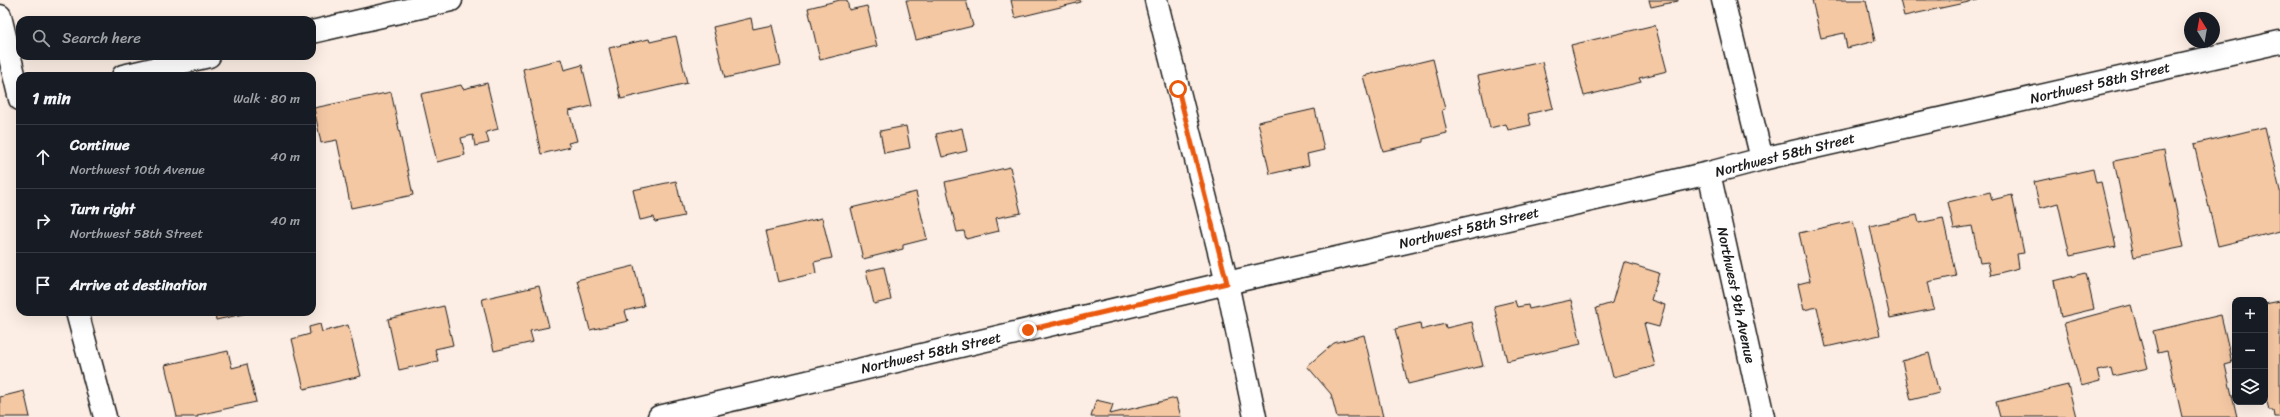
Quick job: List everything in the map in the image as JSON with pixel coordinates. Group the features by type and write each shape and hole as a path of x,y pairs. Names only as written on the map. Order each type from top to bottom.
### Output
{"street":[{"path":"316,31 451,0"},
{"path":"1156,0 1227,283 1255,417"},
{"path":"1723,0 1762,159"},
{"path":"0,16 16,82"},
{"name":"Northwest 58th Street","path":"659,417 1227,283 1710,173 1762,159 2280,42"},
{"path":"139,72 192,60"},
{"name":"Northwest 9th Avenue","path":"1710,173 1763,417"},
{"path":"78,316 105,417"}],"building":[{"path":"840,0 847,0 849,10 867,6 877,46 820,60 808,8"},
{"path":"906,0 966,0 973,26 916,40"},
{"path":"1011,0 1080,0 1081,2 1015,18"},
{"path":"1649,0 1678,0 1678,1 1651,7"},
{"path":"1812,0 1866,0 1875,41 1847,48 1844,33 1821,38"},
{"path":"1900,0 1978,0 1904,16"},
{"path":"751,18 753,29 772,25 781,65 725,78 713,27"},
{"path":"1655,25 1667,71 1639,78 1641,82 1584,96 1571,45"},
{"path":"676,36 687,83 621,99 609,48 649,39 650,42"},
{"path":"561,59 564,70 582,65 592,106 569,111 577,141 568,143 570,147 541,154 523,69"},
{"path":"1433,59 1445,109 1442,110 1447,133 1423,139 1423,142 1383,151 1363,76"},
{"path":"1542,62 1553,108 1528,114 1531,125 1508,130 1506,124 1490,128 1478,76"},
{"path":"487,83 498,129 486,132 489,143 475,146 473,135 461,138 465,155 437,162 421,94 461,85 463,89"},
{"path":"391,92 413,195 351,208 337,140 321,143 316,118 316,108"},
{"path":"1315,109 1324,150 1307,154 1309,165 1270,174 1258,122"},
{"path":"906,126 910,148 884,153 880,131"},
{"path":"2265,127 2280,191 2280,231 2218,246 2194,144"},
{"path":"962,128 967,151 942,157 936,134"},
{"path":"2164,151 2184,247 2134,257 2114,161"},
{"path":"1010,167 1021,213 996,218 999,231 966,239 964,231 957,232 945,182"},
{"path":"2093,169 2096,183 2101,182 2116,246 2070,256 2058,203 2040,208 2034,182"},
{"path":"676,181 684,216 655,222 654,217 640,220 633,190"},
{"path":"916,192 927,239 903,245 903,249 863,259 851,208"},
{"path":"1990,192 1992,200 2012,195 2024,253 2017,254 2019,268 1991,275 1988,262 1980,263 1972,226 1954,229 1948,202"},
{"path":"1917,215 1919,223 1943,218 1956,276 1928,282 1934,309 1890,318 1870,226"},
{"path":"822,218 832,258 814,262 816,273 778,282 766,231"},
{"path":"1853,221 1880,335 1826,347 1817,307 1804,310 1798,284 1810,281 1799,233"},
{"path":"1624,262 1659,273 1651,300 1665,305 1659,327 1644,323 1655,366 1613,377 1596,308 1612,303"},
{"path":"634,266 644,306 625,311 628,321 590,330 577,280"},
{"path":"884,267 891,300 874,304 866,271"},
{"path":"2086,273 2094,309 2061,317 2054,281"},
{"path":"539,286 549,327 530,331 533,342 494,351 482,299"},
{"path":"1571,300 1581,344 1507,361 1494,306 1515,301 1517,307 1528,305 1529,309"},
{"path":"2280,301 2280,417 2274,417 2273,410 2269,410 2268,405 2268,303"},
{"path":"2131,305 2148,368 2113,376 2111,368 2097,371 2100,381 2081,386 2064,323"},
{"path":"444,306 453,345 435,349 438,361 399,370 388,319"},
{"path":"2221,315 2232,363 2225,365 2232,395 2232,405 2234,405 2237,417 2182,417 2167,351 2158,353 2153,331"},
{"path":"216,316 234,316 216,320"},
{"path":"1472,322 1483,366 1408,384 1395,329 1420,323 1421,330 1445,324 1446,328"},
{"path":"320,324 322,332 348,325 361,376 304,389 292,339 310,334 309,327"},
{"path":"1364,335 1383,417 1337,417 1331,394 1307,366 1334,343"},
{"path":"228,351 232,368 247,364 256,402 198,415 198,417 177,417 165,365"},
{"path":"1929,353 1939,393 1911,400 1902,361"},
{"path":"2068,385 2076,417 2000,417 1996,402"},
{"path":"24,391 30,417 0,417 0,397"},
{"path":"1176,398 1181,417 1091,417 1096,400 1113,404 1110,414"}],"route":[{"path":"1028,330 1227,283 1178,89"}]}
